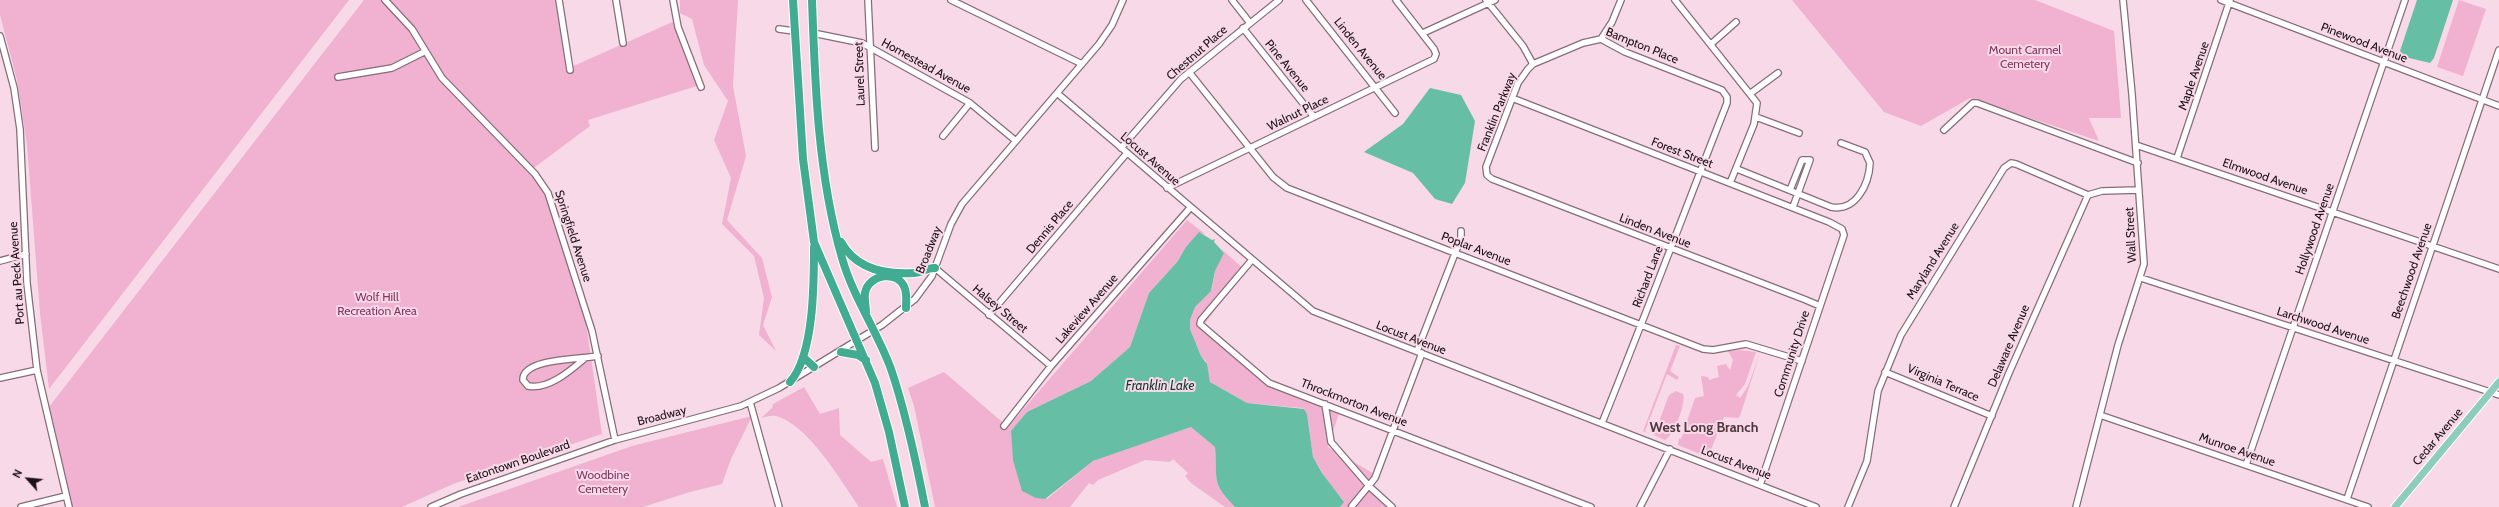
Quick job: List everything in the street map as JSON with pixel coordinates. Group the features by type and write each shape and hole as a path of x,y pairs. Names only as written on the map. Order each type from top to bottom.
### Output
{"highway":[{"path":"790,382 799,370 803,357 812,299 814,242 804,171 793,0"},
{"path":"812,0 822,152 836,235 846,268 893,377 925,507"},
{"path":"836,235 850,256 865,266 914,273 935,268"},
{"path":"814,242 866,360 883,408 905,507"},
{"path":"867,317 866,291 870,283 879,277 889,276 901,283 905,290 906,308"},
{"path":"841,352 858,355 866,360"},
{"path":"803,357 814,367"}],"main road":[{"name":"Cedar Avenue","path":"2394,507 2499,382"}],"street":[{"name":"Springfield Avenue","path":"385,0 412,29 424,52 442,78 535,174 546,188 582,298 598,356 615,440"},
{"path":"559,0 570,70"},
{"path":"616,0 623,43"},
{"path":"672,0 678,27 701,86"},
{"name":"Laurel Street","path":"868,0 875,148"},
{"path":"951,0 1082,64"},
{"name":"Broadway","path":"615,440 708,416 750,402 790,382 841,352 906,308 927,284 958,211 1109,30 1123,0"},
{"path":"1232,0 1250,23"},
{"name":"Chestnut Place","path":"1121,148 1189,72 1279,0"},
{"name":"Linden Avenue","path":"1306,0 1377,87 1395,113"},
{"path":"1396,0 1423,33 1487,2 1495,0"},
{"path":"1601,39 1612,22 1621,0"},
{"path":"1675,0 1751,93 1757,103 1756,117 1737,169 1730,183"},
{"name":"Wall Street","path":"2076,507 2124,327 2141,278 2144,264 2138,163 2123,0"},
{"name":"Pinewood Avenue","path":"2221,0 2230,2 2499,106"},
{"name":"Hollywood Avenue","path":"2246,465 2405,0"},
{"path":"1487,2 1523,46 1533,64"},
{"name":"Maple Avenue","path":"2177,158 2230,2"},
{"path":"1711,44 1736,22"},
{"name":"Pine Avenue","path":"1243,28 1314,117"},
{"path":"779,29 794,31"},
{"name":"Homestead Avenue","path":"813,33 862,43 970,103 1016,141"},
{"name":"Walnut Place","path":"1167,188 1430,62 1436,56 1434,49 1423,33"},
{"name":"Port au Peck Avenue","path":"0,36 14,88 20,129 30,311 37,370 69,507"},
{"name":"Bampton Place","path":"1533,64 1583,43 1601,39 1625,52 1722,90 1726,94"},
{"name":"Beechwood Avenue","path":"2346,499 2499,50"},
{"path":"338,77 392,68 424,52"},
{"name":"Franklin Parkway","path":"1486,172 1512,98 1523,75 1533,64"},
{"name":"Poplar Avenue","path":"1189,72 1273,177 1287,188 1706,350 1746,344 1802,361"},
{"path":"1751,93 1778,73"},
{"name":"Locust Avenue","path":"1057,93 1312,311 1816,507"},
{"name":"Richard Lane","path":"1602,423 1727,103 1726,94"},
{"name":"Forest Street","path":"1512,98 1829,222 1843,230"},
{"path":"943,136 970,103"},
{"path":"1944,130 1973,103 1977,103 2138,163"},
{"path":"1756,117 1799,133"},
{"path":"1737,169 1836,208 1846,206 1858,199 1869,173 1869,159 1862,151 1841,143"},
{"name":"Elmwood Avenue","path":"2136,145 2499,269"},
{"name":"Dennis Place","path":"989,315 1128,153"},
{"path":"1790,190 1802,160 1810,160 1793,208"},
{"name":"Maryland Avenue","path":"1848,507 1867,461 1874,403 1885,372 1904,330 2007,164 2019,165 2088,195"},
{"name":"Linden Avenue","path":"1486,172 1492,179 1820,306"},
{"path":"2088,195 2102,192 2139,190"},
{"name":"Delaware Avenue","path":"1954,507 2012,366 2088,195"},
{"name":"Lakeview Avenue","path":"1004,426 1051,366 1190,208"},
{"name":"Community Drive","path":"1760,484 1844,235 1843,230"},
{"path":"1352,506 1370,487 1393,430 1455,253 1461,231"},
{"path":"0,261 26,254"},
{"name":"Throckmorton Avenue","path":"1252,261 1201,320 1200,324 1264,380 1592,507"},
{"name":"Halsey Street","path":"935,268 1051,366"},
{"name":"Larchwood Avenue","path":"2141,278 2499,395"},
{"path":"584,359 570,372 544,384 528,386 523,380 525,372 533,367 567,359 584,359 598,356"},
{"path":"0,378 37,370"},
{"name":"Virginia Terrace","path":"1885,372 1992,416"},
{"path":"750,402 779,507"},
{"path":"1325,404 1331,442 1370,487 1392,507"},
{"name":"Munroe Avenue","path":"2100,415 2368,507"},
{"name":"Eatontown Boulevard","path":"431,507 461,494 615,440"},
{"path":"1640,507 1670,449"},
{"path":"21,507 66,496"}],"green space":[{"path":"0,0 349,0 49,389 40,313 27,145 17,80 0,15"},
{"name":"Wolf Hill Recreation Area","path":"364,0 558,0 569,68 677,20 700,85 588,120 590,126 531,170 547,194 583,303 602,434 453,484 402,507 71,507 49,407"},
{"path":"680,0 738,0 733,86 746,156 727,220 762,258 772,297 763,325 776,351 759,335 764,298 754,256 722,224 731,178 714,140 728,101 704,65 692,19 680,13"},
{"name":"Mount Carmel Cemetery","path":"1792,0 2035,0 2114,31 2121,118 2089,118 2099,141 1970,98 1921,126 1884,112"},
{"path":"2459,0 2486,9 2463,76 2437,67"},
{"path":"1187,220 1205,234 1198,233 1178,261 1149,293 1130,347 1091,381 1027,412 1011,432 1014,461 1047,499 1093,461 1191,427 1215,447 1218,486 1235,507 1225,507 1191,483 1185,476 1188,473 1173,459 1170,462 1145,460 1098,480 1093,485 1089,483 1070,507 935,507 914,406 908,388 944,372 1008,427"},
{"path":"1218,246 1245,270 1203,326 1260,376 1340,410 1328,447 1376,475 1371,486 1394,507 1340,507 1343,500 1328,482 1313,457 1307,414 1303,408 1247,403 1210,382 1206,361 1201,356 1190,329 1190,320 1195,307 1212,289 1215,271 1224,252"},
{"path":"1676,345 1680,346 1670,371 1679,377 1677,380 1667,374 1645,431 1648,433 1643,431"},
{"path":"1740,350 1756,352 1745,384 1736,395 1740,398 1748,386 1760,353 1740,416 1738,418 1724,417 1708,457 1678,445 1679,438 1681,439 1695,398 1704,396 1701,376 1708,377 1709,380 1719,377 1717,366 1726,364 1730,370 1733,360 1728,351"},
{"path":"804,387 820,414 839,408 840,435 871,462 883,459 897,507 859,507 823,455 812,441 800,430 788,421 776,416 761,418 772,408 773,404"},
{"path":"1676,391 1683,394 1683,405 1675,427 1665,440 1654,435 1669,395"},
{"name":"Woodbine Cemetery","path":"752,416 731,459 722,484 690,492 643,507 458,507 632,446"}],"water":[{"path":"2417,0 2453,0 2434,58 2430,63 2405,57 2400,51"},
{"path":"1430,88 1461,95 1475,121 1465,183 1452,204 1435,199 1413,173 1364,152 1403,124"},
{"name":"Franklin Lake","path":"1199,232 1212,240 1215,239 1214,242 1224,253 1215,271 1211,291 1195,307 1190,320 1190,329 1201,356 1207,364 1210,382 1247,403 1304,409 1307,414 1313,457 1322,473 1344,502 1340,507 1235,507 1227,499 1218,485 1215,447 1191,427 1093,461 1045,499 1036,498 1022,491 1013,460 1011,431 1027,412 1091,381 1130,347 1149,293 1178,261 1186,247"}],"district":[{"name":"West Long Branch","path":"1704,428"}]}
